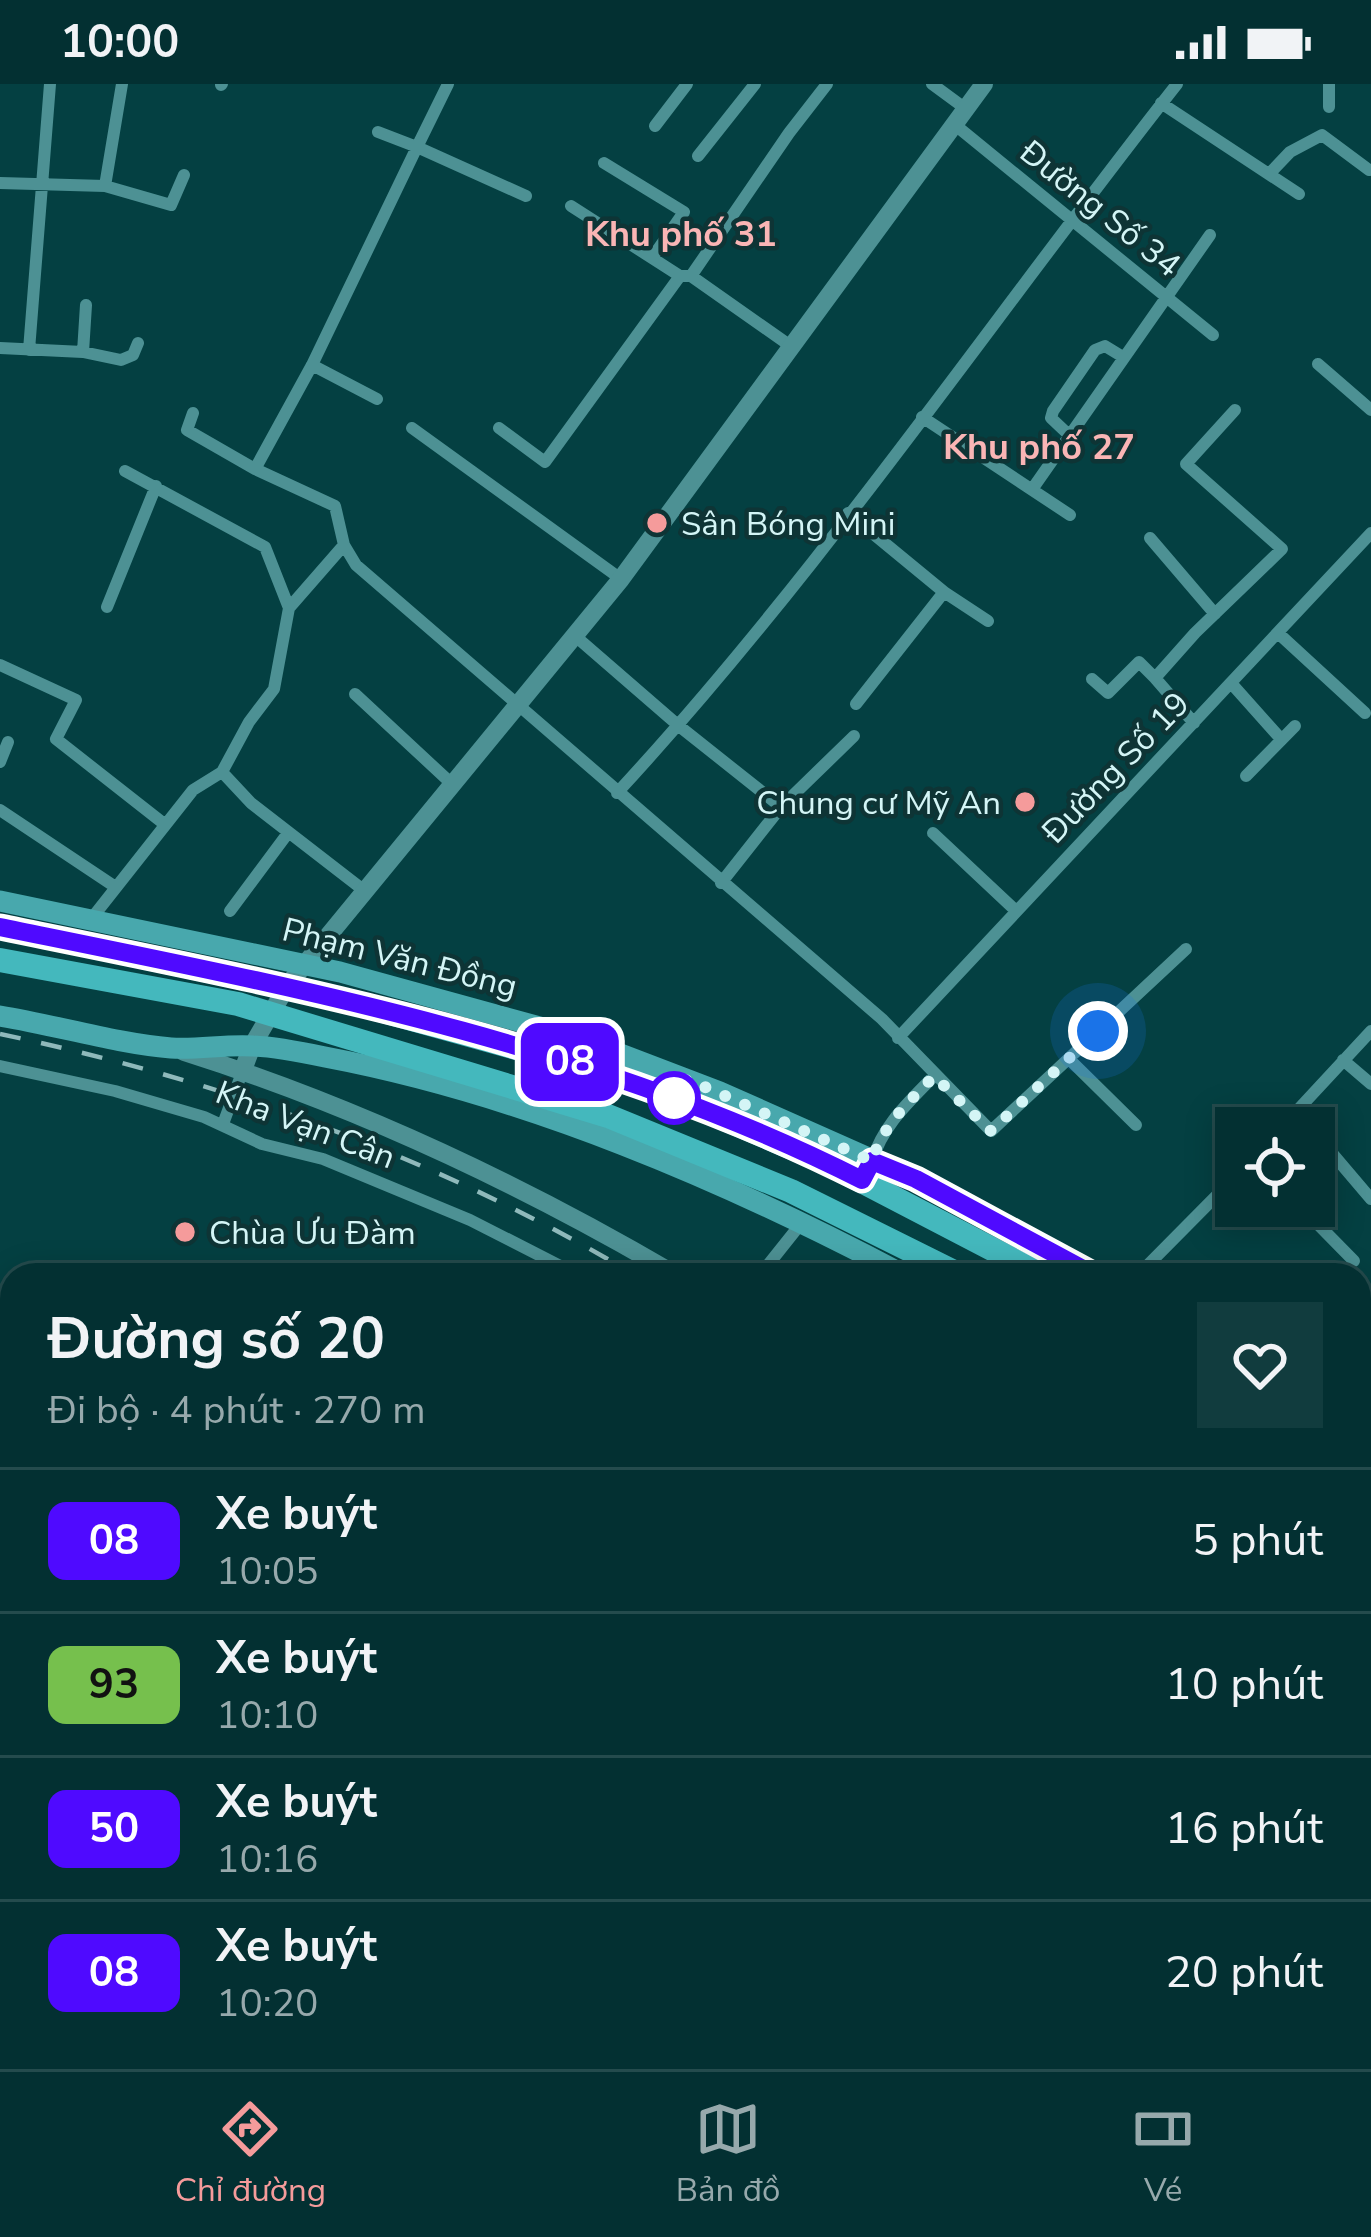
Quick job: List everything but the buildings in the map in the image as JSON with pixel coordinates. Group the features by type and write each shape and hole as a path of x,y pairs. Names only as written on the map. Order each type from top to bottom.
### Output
{"highway":[{"name":"Phạm Văn Đồng","path":"0,927 481,1023 867,1171 1022,1263"},
{"path":"0,960 270,1012 656,1133 852,1219 937,1263"}],"main road":[{"name":"Phạm Văn Đồng","path":"0,901 305,964 481,1023"},
{"path":"0,1016 171,1048 252,1046 355,1063 481,1098 604,1140 803,1221 882,1263"},
{"name":"Phạm Văn Đồng","path":"867,1171 916,1179 1072,1263"}],"street":[{"path":"29,350 50,84"},
{"path":"105,186 122,84"},
{"path":"255,469 312,365 448,84"},
{"path":"655,126 688,84"},
{"path":"698,156 755,84"},
{"path":"499,428 545,462 827,84"},
{"name":"Đường Số 34","path":"932,84 1070,219 1213,335"},
{"path":"223,1124 252,1046 287,986 621,580 984,84"},
{"path":"617,794 679,726 848,513 1177,84"},
{"path":"1329,84 1329,107"},
{"path":"1161,103 1299,194"},
{"path":"378,132 526,196"},
{"path":"1269,175 1291,152 1322,135 1369,170"},
{"path":"604,163 684,212 652,258"},
{"path":"0,183 105,186 171,205 184,175"},
{"path":"571,206 792,347"},
{"path":"1033,488 1210,235"},
{"path":"83,352 86,305"},
{"path":"0,348 83,352 121,360 133,355 138,343"},
{"path":"1070,435 1051,418 1053,411 1095,350 1105,346 1123,356"},
{"path":"1318,364 1371,410"},
{"path":"312,365 377,399"},
{"path":"1155,678 1282,549 1186,464 1235,410"},
{"path":"193,413 187,430 255,469 335,506 344,545 356,565 898,1038 991,1131 1186,950"},
{"path":"922,417 1070,515"},
{"path":"412,428 621,580"},
{"path":"125,471 265,547 289,608"},
{"path":"107,607 156,486"},
{"path":"848,513 944,592 988,621"},
{"name":"Đường Số 19","path":"898,1038 1371,533"},
{"path":"1150,538 1215,614"},
{"path":"92,918 193,790 222,772 274,688 289,608 344,545"},
{"path":"856,704 944,592"},
{"path":"1278,633 1365,713"},
{"path":"574,635 782,807"},
{"path":"1092,679 1108,693 1139,662 1194,723"},
{"path":"0,665 76,700 56,739 163,824"},
{"path":"1231,683 1281,739"},
{"path":"355,694 452,784"},
{"path":"1246,776 1295,726"},
{"path":"721,883 782,807 854,736"},
{"path":"0,762 8,742"},
{"path":"222,772 251,803 366,892"},
{"path":"0,810 114,886"},
{"path":"933,832 1016,910"},
{"path":"230,911 288,833"},
{"path":"1300,1107 1371,1031"},
{"name":"Kha Vạn Cân","path":"171,1048 323,1099 448,1152 654,1263"},
{"path":"1069,1059 1136,1125"},
{"path":"1343,1060 1371,1084"},
{"name":"Kha Vạn Cân","path":"0,1066 115,1090 223,1124 262,1144 323,1159 470,1220 554,1263"},
{"path":"867,1171 878,1140 934,1076"},
{"path":"1335,1157 1371,1199"},
{"path":"1359,1186 1371,1176"},
{"path":"1149,1263 1215,1197"},
{"path":"770,1263 803,1221"},
{"path":"1321,1227 1354,1261"}],"railway":[{"path":"0,1034 166,1075 328,1128 484,1195 614,1263"}],"bus line":[{"name":"08","path":"0,927 287,986 588,1067 671,1096 862,1180 872,1161 916,1179 1072,1263"}],"place":[{"name":"Sân Bóng Mini","path":"657,523"},
{"name":"Chung cư Mỹ An","path":"1025,802"},
{"name":"Chùa Ưu Đàm","path":"185,1232"}],"district":[{"name":"Khu phố 31","path":"681,233"},
{"name":"Khu phố 27","path":"1039,446"}],"route":[{"path":"674,1098 687,1079 872,1161 890,1123 934,1076 991,1131 1098,1031"}]}
